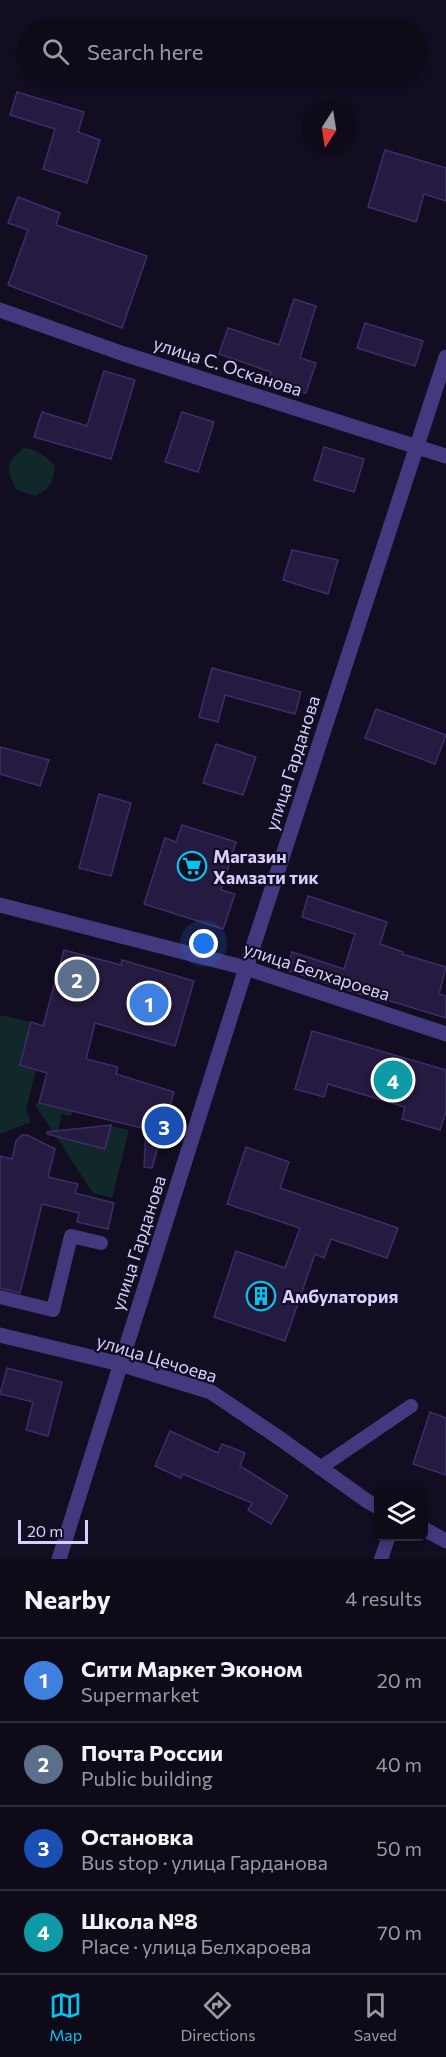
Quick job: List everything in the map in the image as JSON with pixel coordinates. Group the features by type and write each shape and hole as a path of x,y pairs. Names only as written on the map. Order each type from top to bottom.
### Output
{"street":[{"name":"улица С. Осканова","path":"0,310 124,354 446,456"},
{"name":"улица Гарданова","path":"59,1559 246,968 446,357"},
{"name":"улица Белхароева","path":"0,905 246,968 446,1034"},
{"name":"улица Цечоева","path":"0,1335 120,1364 211,1392 374,1505"},
{"path":"428,1532 446,1540"}],"lane":[{"path":"0,1297 53,1310 71,1236 101,1243"},
{"path":"320,1468 411,1406"},
{"path":"381,1559 387,1541"}],"green space":[{"path":"24,448 41,454 55,466 50,484 35,496 17,490 10,477 10,462"},
{"path":"0,1015 31,1022 20,1065 36,1070 26,1109 31,1122 0,1134"},
{"path":"36,1103 72,1111 71,1116 62,1114 57,1137 105,1148 111,1126 129,1130 112,1198 93,1193 36,1106"}],"building":[{"path":"17,92 84,112 78,132 100,140 87,183 43,169 55,129 10,115"},
{"path":"385,150 446,168 446,201 424,194 416,222 368,207"},
{"path":"18,197 60,213 56,225 147,256 122,328 8,285 28,230 8,223"},
{"path":"294,299 316,306 300,358 316,363 306,393 268,381 271,372 219,354 228,328 279,345"},
{"path":"365,323 423,341 415,366 357,348"},
{"path":"104,371 135,380 111,459 34,437 42,412 87,426"},
{"path":"182,412 214,422 198,472 165,462"},
{"path":"324,447 364,459 354,492 314,480"},
{"path":"292,550 338,560 328,594 283,580"},
{"path":"212,668 301,692 295,714 225,695 218,722 199,717"},
{"path":"376,709 446,735 435,764 365,738"},
{"path":"216,744 256,757 243,795 203,783"},
{"path":"0,747 49,760 40,786 0,774"},
{"path":"99,794 131,803 111,876 79,868"},
{"name":"Магазин Хамзати тик","path":"182,825 236,842 221,890 235,894 223,929 144,904 165,838 176,842"},
{"path":"308,896 387,922 380,944 403,952 402,954 446,967 439,994 446,996 446,1018 387,1000 387,1003 286,970 292,952 344,969 355,934 302,917"},
{"path":"64,950 121,965 122,960 194,981 175,1046 95,1023 86,1059 118,1067 116,1074 174,1092 152,1168 144,1167 146,1129 39,1103 47,1073 20,1065 31,1022 43,1026"},
{"path":"312,1031 446,1070 446,1112 440,1130 402,1119 405,1107 328,1084 324,1097 295,1089"},
{"path":"111,1125 105,1149 47,1134 47,1132"},
{"path":"22,1135 27,1135 55,1149 48,1177 78,1184 75,1193 114,1203 108,1229 77,1222 79,1213 42,1204 20,1293 0,1288 0,1156 12,1159 16,1141"},
{"path":"246,1147 289,1162 280,1188 398,1228 387,1258 331,1239 324,1258 315,1254 285,1341 214,1317 236,1251 285,1268 300,1228 227,1204"},
{"path":"7,1368 62,1382 48,1436 26,1430 33,1402 0,1394"},
{"path":"430,1412 446,1418 446,1475 413,1464"},
{"path":"170,1431 218,1453 222,1444 245,1453 240,1466 288,1496 271,1524 248,1510 252,1503 183,1474 181,1478 155,1466"}],"place":[{"name":"Магазин Хамзати тик","path":"192,866"},
{"name":"Почта России","path":"77,979"},
{"name":"Сити Маркет Эконом","path":"149,1003"},
{"name":"Школа №8","path":"393,1080"},
{"name":"Остановка","path":"164,1126"},
{"name":"Амбулатория","path":"261,1296"}]}
